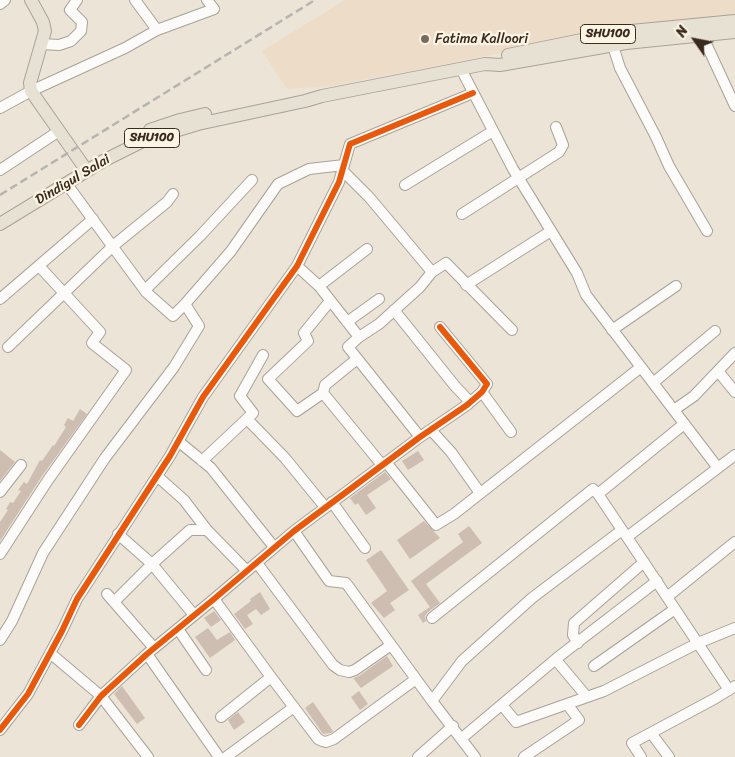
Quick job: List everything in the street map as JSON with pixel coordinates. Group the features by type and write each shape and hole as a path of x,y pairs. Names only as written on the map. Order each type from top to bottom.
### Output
{"main road":[{"path":"31,0 43,22 45,31 30,83 31,91 85,167"},
{"name":"Dindigul Salai","path":"485,64 498,58 621,32 735,21"},
{"name":"Dindigul Salai","path":"0,214 85,167 145,140 198,124 305,102 322,96 461,68 485,64 500,65 613,46 735,32"},
{"name":"Dindigul Salai","path":"0,224 66,183 85,167"}],"street":[{"path":"0,4 5,0"},
{"path":"42,44 59,45 71,41 81,32 82,22 70,10 77,0"},
{"path":"135,0 157,30"},
{"path":"0,108 157,30 214,9 207,0"},
{"path":"702,35 735,106"},
{"path":"613,46 620,68 669,166 707,231"},
{"path":"461,68 519,178 577,273 586,295 718,468"},
{"path":"0,730 28,694 77,599 157,476 203,397 297,266 339,182 350,144 473,93"},
{"path":"462,214 562,149 564,145 556,127"},
{"path":"0,170 60,131"},
{"path":"405,185 493,131"},
{"path":"66,183 145,290 173,316 231,251 278,184 309,169 343,168 369,196 432,272"},
{"path":"145,290 200,236 252,180"},
{"path":"8,347 114,246 168,202 173,194"},
{"path":"0,299 93,219"},
{"path":"466,285 551,231"},
{"path":"319,286 367,249"},
{"path":"420,437 348,347 379,324 420,287 432,272 446,263 512,330"},
{"path":"0,554 48,480 126,370 92,343 100,332 38,266"},
{"path":"297,266 319,286 359,337"},
{"path":"612,330 676,286"},
{"path":"347,322 379,299"},
{"path":"330,301 304,333 308,341 268,379 297,411 323,393 325,385 357,359"},
{"path":"0,640 12,621 43,553 105,458 174,368 199,326 185,304"},
{"path":"394,310 470,402"},
{"path":"79,725 101,696 274,547 482,392 487,384 440,327"},
{"path":"653,383 715,331"},
{"path":"674,410 694,396 735,354"},
{"path":"202,461 253,413 240,396 263,355"},
{"path":"323,393 436,525 454,514 641,368"},
{"path":"718,371 735,392"},
{"path":"482,392 511,432"},
{"path":"247,419 328,505 365,548"},
{"path":"598,494 684,424"},
{"path":"431,430 451,452 480,493"},
{"path":"178,441 217,475 274,547"},
{"path":"432,701 462,661 532,598 735,455"},
{"path":"0,492 21,465"},
{"path":"157,476 184,500 207,530 247,571"},
{"path":"432,618 593,489 625,533 698,643 732,688 632,743 641,757"},
{"path":"114,602 190,530 207,530"},
{"path":"294,531 329,581 346,583 432,701 476,757"},
{"path":"118,534 152,564 194,615"},
{"path":"667,597 733,548"},
{"path":"257,562 324,653 340,670 349,672 356,670 391,645"},
{"path":"578,643 573,635 574,622 644,562"},
{"path":"462,738 556,660 657,581"},
{"path":"107,594 151,651 219,757"},
{"path":"214,599 318,739 326,742 334,739 416,679"},
{"path":"594,666 675,609"},
{"path":"502,705 516,722 604,691 698,643 735,628"},
{"path":"178,629 206,670"},
{"path":"50,653 101,696 148,757"},
{"path":"556,660 587,697"},
{"path":"221,717 271,677"},
{"path":"524,757 579,720 567,704"},
{"path":"226,757 294,707"},
{"path":"418,757 453,726"},
{"path":"651,733 669,757"}],"shaded area":[{"name":"Fatima Kalloori","path":"345,0 735,0 735,19 626,26 462,61 331,86 287,89 262,51"}],"building":[{"path":"80,409 87,414 42,476 0,541 0,522 8,510 6,509 10,502 13,503 21,491 18,490 24,482 27,484 40,460 42,461 54,446 66,427 64,425 68,418 73,421"},
{"path":"0,450 15,462 0,481"},
{"path":"418,451 424,460 408,470 402,461"},
{"path":"385,472 391,479 367,495 376,508 366,515 358,503 355,505 350,498"},
{"path":"424,521 440,538 410,559 397,540"},
{"path":"469,526 482,543 426,584 440,603 427,613 425,616 426,621 423,623 418,615 430,607 411,581 463,542 458,534"},
{"path":"381,550 409,590 390,603 395,610 384,618 371,603 387,591 366,560"},
{"path":"260,592 270,609 261,615 256,609 247,615 253,624 245,629 234,614"},
{"path":"214,611 221,620 211,627 204,618"},
{"path":"208,628 217,640 230,632 235,640 210,658 195,637"},
{"path":"387,656 393,666 361,688 353,678 359,676"},
{"path":"122,686 145,718 137,724 114,694"},
{"path":"359,691 368,704 360,710 351,697"},
{"path":"313,702 333,731 331,733 323,734 305,708"},
{"path":"238,712 245,722 234,730 228,720"}],"railway":[{"path":"0,195 315,0"}],"cycle path":[{"path":"0,730 28,694 77,599 170,456 203,397 297,266 339,182 350,144 473,93"},
{"path":"79,725 101,696 147,654 294,531 420,437 467,405 482,392 487,384 440,327"}],"place":[{"name":"Fatima Kalloori","path":"425,39"}]}
